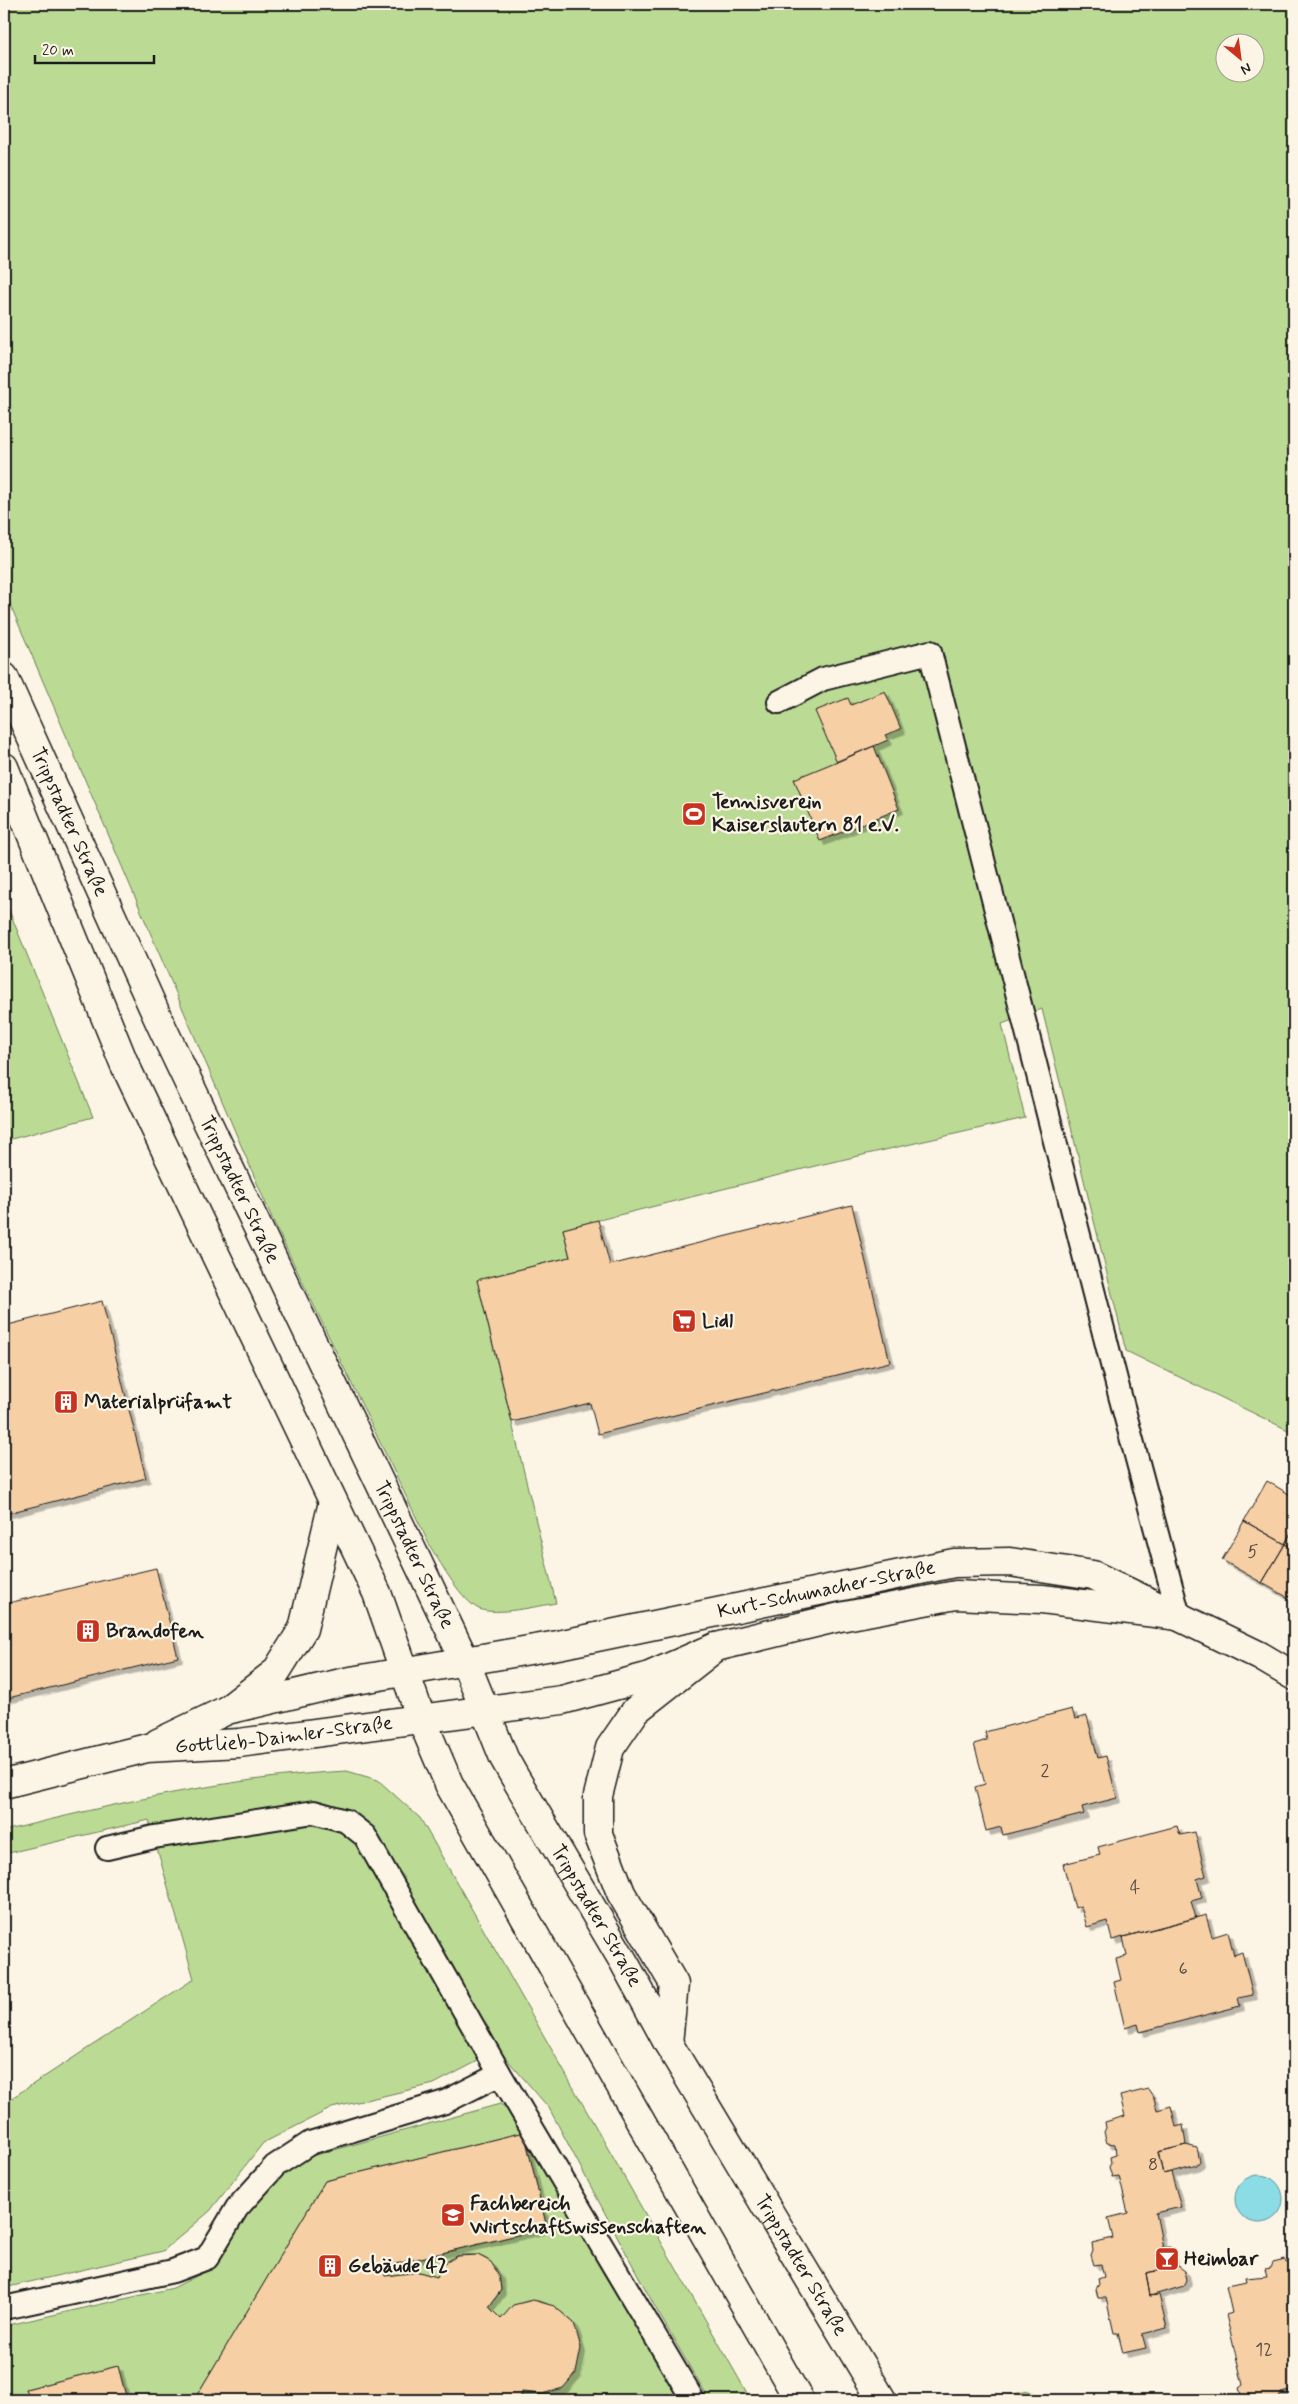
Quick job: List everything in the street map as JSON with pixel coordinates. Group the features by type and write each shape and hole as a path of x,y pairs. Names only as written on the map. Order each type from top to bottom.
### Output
{"main road":[{"name":"Trippstadter Straße","path":"4,677 161,1025 466,1661 504,1758 625,1964 668,2043 882,2400"},
{"name":"Trippstadter Straße","path":"4,767 124,1063 377,1593 421,1718 449,1784 799,2400"},
{"path":"227,1710 276,1672 303,1629 333,1502"},
{"name":"Kurt-Schumacher-Straße","path":"406,1672 558,1645 954,1563 1010,1562 1093,1575 1260,1656 1294,1676"},
{"name":"Kurt-Schumacher-Straße","path":"421,1718 562,1700 647,1677 716,1647 840,1617 956,1596 1042,1599 1179,1616"},
{"path":"668,2043 674,1984 620,1893 598,1834 598,1796 610,1748 636,1710 716,1647"},
{"name":"Gottlieb-Daimler-Straße","path":"147,1748 227,1710 345,1682 406,1672"},
{"name":"Gottlieb-Daimler-Straße","path":"4,1784 147,1748 239,1743 421,1718"}],"lane":[{"path":"779,702 823,678 930,652 1118,1388 1179,1616"},
{"path":"107,1848 154,1837 314,1812 346,1821 365,1836 500,2074 693,2400"},
{"path":"4,2308 174,2271 207,2258 237,2208 275,2166 310,2143 445,2102 500,2074"}],"green space":[{"path":"4,4 1294,4 1294,1433 1126,1351 1042,1009 1002,1024 1025,1118 819,1165 563,1229 570,1257 477,1280 556,1603 506,1611 486,1611 472,1604 459,1590 431,1548 275,1225 4,590"},
{"path":"4,898 93,1117 4,1141"},
{"path":"347,1771 378,1780 420,1818 751,2400 709,2400 655,2307 549,2108 499,2050 434,2084 332,2108 263,2143 210,2211 163,2251 4,2288 4,2103 194,1979 149,1820 4,1854 4,1831 131,1801 217,1785 304,1774"},
{"path":"500,2104 513,2111 553,2177 602,2271 683,2400 614,2400 597,2394 557,2400 520,2400 522,2392 542,2394 574,2323 555,2308 538,2301 520,2304 501,2319 489,2307 501,2290 499,2276 492,2264 481,2256 467,2254 452,2258 442,2266 437,2277 419,2272 385,2276 383,2267 547,2228 524,2132 325,2181 194,2400 127,2400 118,2366 26,2389 30,2400 4,2400 4,2326 173,2288 214,2267 255,2201 284,2172 305,2158"},
{"path":"1028,2391 1052,2400 987,2400"}],"water":[{"path":"1254,2175 1264,2175 1276,2182 1283,2194 1283,2204 1276,2216 1264,2223 1254,2223 1246,2219 1239,2212 1235,2204 1235,2194 1239,2186 1246,2179"}],"building":[{"path":"885,691 901,729 885,735 888,740 837,762 815,711 848,698 851,705"},
{"path":"874,746 899,809 820,841 794,779"},
{"name":"Lidl","path":"852,1205 890,1362 598,1434 590,1403 512,1422 477,1280 570,1257 563,1229 598,1220 610,1265"},
{"name":"Materialprüfamt","path":"102,1301 146,1478 4,1514 4,1326"},
{"path":"1267,1481 1294,1497 1294,1527 1285,1544 1244,1521"},
{"path":"1244,1521 1285,1544 1262,1583 1222,1560"},
{"path":"1294,1527 1294,1549 1285,1544"},
{"path":"1285,1544 1294,1549 1294,1601 1262,1583"},
{"name":"Brandofen","path":"156,1568 178,1657 4,1699 4,1604"},
{"path":"1072,1709 1075,1719 1087,1716 1098,1758 1106,1756 1117,1798 1082,1807 1084,1814 1003,1835 1001,1827 986,1831 975,1787 985,1784 974,1744 987,1740 985,1732"},
{"path":"1177,1826 1180,1835 1195,1832 1206,1876 1197,1879 1202,1898 1191,1901 1196,1918 1112,1940 1107,1921 1087,1927 1081,1906 1075,1908 1063,1864 1100,1855 1098,1847"},
{"path":"1206,1915 1212,1937 1228,1932 1234,1955 1242,1952 1253,1995 1238,1998 1240,2006 1140,2032 1138,2024 1125,2028 1114,1982 1121,1980 1116,1959 1127,1956 1123,1937"},
{"path":"1148,2089 1154,2098 1157,2110 1171,2106 1176,2127 1183,2125 1186,2145 1158,2152 1163,2174 1171,2172 1181,2207 1156,2213 1163,2248 1170,2247 1175,2267 1146,2273 1150,2296 1159,2295 1167,2328 1142,2334 1146,2348 1123,2353 1118,2333 1114,2333 1106,2298 1098,2298 1096,2289 1099,2284 1098,2279 1104,2277 1101,2264 1094,2265 1091,2255 1093,2250 1092,2243 1113,2238 1108,2218 1128,2213 1119,2176 1112,2177 1109,2167 1111,2163 1110,2157 1116,2155 1115,2144 1107,2143 1104,2132 1106,2128 1105,2122 1125,2116 1120,2096"},
{"name":"Gebäude 42","path":"524,2132 547,2228 383,2267 385,2276 419,2272 437,2277 442,2265 457,2256 478,2255 491,2262 499,2275 501,2290 489,2307 501,2319 513,2305 533,2300 554,2306 574,2323 581,2348 576,2373 563,2388 542,2394 522,2392 520,2400 194,2400 325,2181"},
{"path":"1186,2145 1197,2148 1200,2161 1197,2165 1163,2174 1158,2152"},
{"path":"1285,2260 1286,2263 1294,2260 1294,2390 1281,2393 1278,2400 1262,2400 1259,2397 1243,2400 1239,2388 1243,2385 1226,2315 1232,2313 1226,2286 1247,2282 1246,2278 1267,2276 1265,2269 1271,2268 1273,2263"},
{"path":"1178,2266 1185,2271 1187,2280 1184,2286 1150,2296 1146,2273"},
{"path":"118,2366 127,2400 30,2400 26,2389"},
{"path":"597,2394 614,2400 557,2400 560,2398"}],"place":[{"name":"Tennisverein Kaiserslautern 81 e.V.","path":"694,814"},
{"name":"Lidl","path":"684,1321"},
{"name":"Materialprüfamt","path":"66,1402"},
{"name":"Brandofen","path":"88,1631"},
{"name":"Fachbereich Wirtschaftswissenschaften","path":"453,2215"},
{"name":"Heimbar","path":"1167,2259"},
{"name":"Gebäude 42","path":"330,2266"}]}
